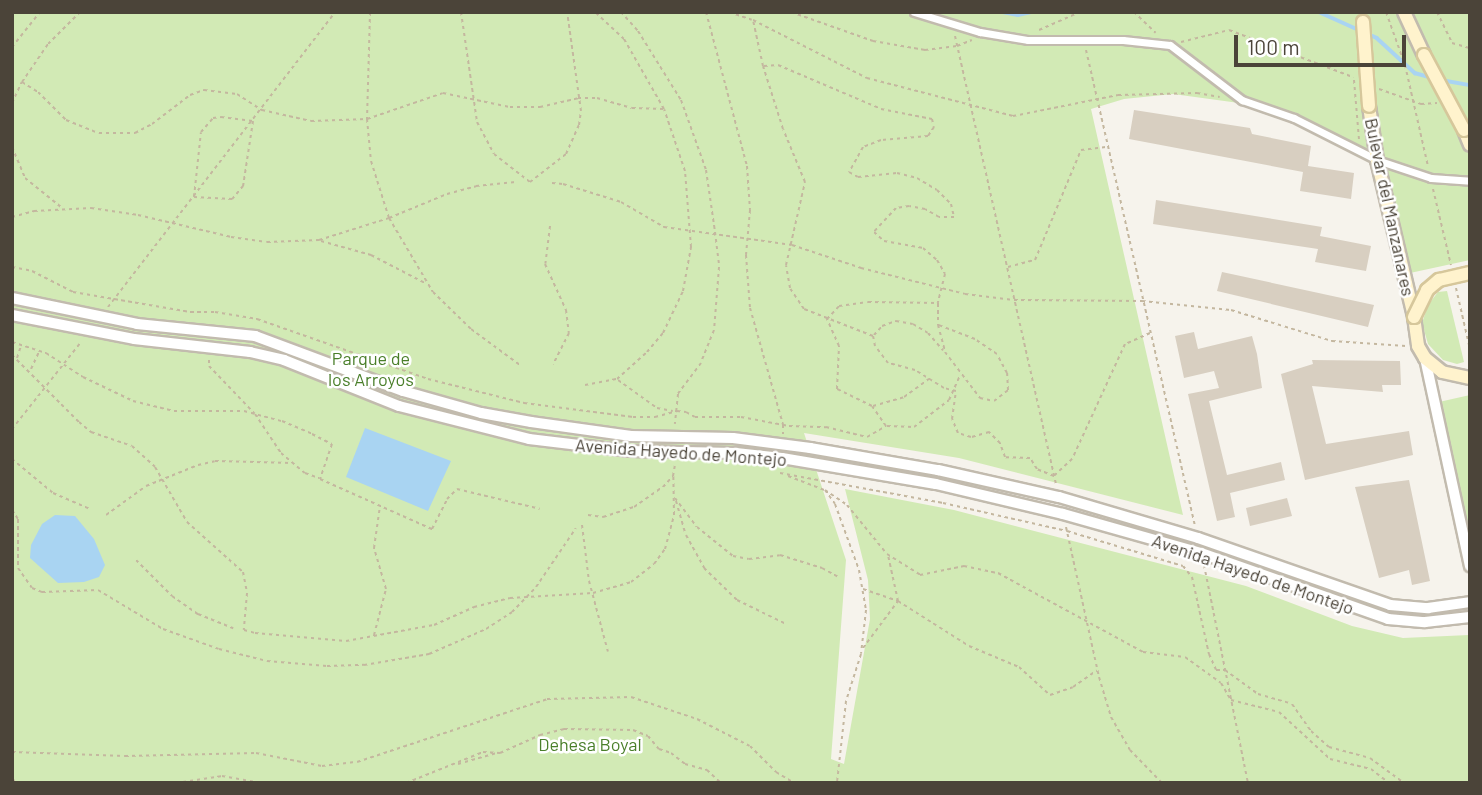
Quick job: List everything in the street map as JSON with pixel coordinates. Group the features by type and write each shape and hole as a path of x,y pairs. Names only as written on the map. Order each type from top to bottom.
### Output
{"main road":[{"path":"1404,12 1470,145"},
{"name":"Bulevar del Manzanares","path":"1362,17 1369,106 1377,160 1414,317 1418,346"},
{"path":"1414,317 1419,302 1439,280 1470,273"},
{"path":"1418,346 1425,358 1442,372 1470,378"}],"street":[{"path":"914,12 953,25 1020,37 1084,42 1123,40 1170,45 1242,100 1294,118 1377,160 1431,178 1470,181"},
{"path":"12,298 100,318 254,336 403,391 481,413 583,430 733,438 938,470 1059,498 1198,538 1390,605 1428,608 1470,602"},
{"name":"Avenida Hayedo de Montejo","path":"12,315 89,332 209,346 284,360 399,405 482,429 582,447 736,453 805,461 936,484 1063,514 1201,553 1388,619 1425,622 1470,617"},
{"path":"1425,358 1470,566"},
{"path":"1222,561 1221,555 1227,548"}],"path":[{"path":"12,47 40,12"},
{"path":"12,103 22,82 48,44 79,12"},
{"path":"100,318 335,12"},
{"path":"370,12 367,119 371,161 389,218 426,284 471,329 520,365"},
{"path":"461,12 477,122 494,154 530,183 556,164 574,141 581,111 567,12"},
{"path":"585,385 617,379 648,352 673,316 689,269 691,232 685,171 664,109 624,40 595,12"},
{"path":"621,12 638,32 681,100 706,170 715,232 719,267 714,330 701,363 683,383 675,437"},
{"path":"706,12 747,166 750,308 783,425"},
{"path":"729,12 753,20 867,78 1013,116 1152,92 1197,93 1242,100"},
{"path":"791,12 873,41 925,50 957,46 989,33"},
{"path":"1020,37 1080,12"},
{"path":"1134,12 1170,45 1229,30 1353,78 1361,153"},
{"path":"1386,12 1415,102 1452,270"},
{"path":"1437,12 1452,43 1470,48"},
{"path":"753,20 763,66 783,129 805,182 786,265 790,288 804,309 873,336"},
{"path":"953,25 1059,498"},
{"path":"1084,42 1198,538"},
{"path":"763,66 778,65 881,109 932,119 934,127 928,136 881,139 863,147 849,172 859,177 889,173 917,178 937,190 951,204 954,217 939,217 925,209 909,206 895,208 874,232 884,241 923,248 937,260 945,274 938,303 937,325 945,352"},
{"path":"22,82 38,92 66,120 99,133 135,133 152,124 190,95 204,90 237,94 262,110 311,121 367,119 394,112 432,95 443,93 523,108 578,98 597,98 632,108 664,109"},
{"path":"1378,89 1415,102 1447,103"},
{"path":"194,197 204,126 213,118 221,117 253,121"},
{"path":"194,197 223,200 239,194 243,187 253,121"},
{"path":"12,147 25,178 62,208"},
{"path":"1007,267 1035,260 1081,150 1107,147"},
{"path":"12,217 62,208 114,210 172,225 267,242 319,240 389,218 447,194 476,186 516,182"},
{"path":"552,183 621,202 664,227 747,236 792,245 860,268 942,289 1014,300 1142,301 1231,310 1332,341 1418,346"},
{"path":"550,226 545,264 566,310 569,333 553,364"},
{"path":"319,240 371,254 426,284"},
{"path":"12,267 32,271 73,292 115,296 190,312 215,312 257,319 428,379 524,403 634,417 655,417 677,411"},
{"path":"1455,283 1470,349"},
{"path":"827,319 839,306 869,302 938,303"},
{"path":"827,319 839,346 837,389 872,406 886,426"},
{"path":"873,336 882,326 896,321 913,324 928,334 945,352 980,398 994,401 1007,390 1007,373 997,354 975,339 937,325"},
{"path":"12,429 89,332"},
{"path":"1054,475 1072,459 1125,344 1150,333"},
{"path":"873,336 875,346 888,363 915,370 944,388 956,391"},
{"path":"12,342 39,351 111,393 132,401 174,411 244,411 282,421 332,444 320,479"},
{"path":"17,358 22,345"},
{"path":"209,346 208,366 255,414 274,446 292,463 320,479 432,529 447,499 457,489 540,509"},
{"path":"31,371 39,351"},
{"path":"12,355 91,432 132,446 155,467 187,522 243,572 247,593 244,631 346,641 433,625 474,607 528,596 593,593 631,582 654,564 665,548 671,530 675,452"},
{"path":"960,374 952,419 958,433 971,437 989,432 1000,443 1005,457 1030,458 1037,469 1054,475"},
{"path":"617,379 657,408 695,417 741,417 783,425 826,427 867,437 886,426 914,427 949,400 956,391"},
{"path":"872,406 904,397 929,379"},
{"path":"12,459 46,489 90,509"},
{"path":"106,515 146,486 215,461 292,463"},
{"path":"1389,783 1371,769 1330,759 1279,712 1231,699 1221,683 1185,657 1143,652 998,573 964,566 920,575 887,554 847,505 825,490 780,473 943,503 1067,531 1183,566 1192,577 1209,654 1216,670 1225,670 1258,694 1292,704 1311,732 1329,747 1370,758 1404,783"},
{"path":"588,515 603,517 635,507 673,476"},
{"path":"825,490 835,504 859,570 866,611 861,650 846,701 837,783"},
{"path":"674,497 697,527 733,556 749,559 779,555 822,568 838,577"},
{"path":"674,497 686,535 704,568 737,600 786,624"},
{"path":"373,636 386,589 374,548 380,506"},
{"path":"12,510 18,519 18,568 32,588 42,592 98,590 163,629 219,649 267,661 357,665 429,654 486,629 528,596 552,568 576,528"},
{"path":"1063,514 1097,669 1111,716 1130,750 1162,783"},
{"path":"582,525 585,561 608,652"},
{"path":"1201,553 1248,783"},
{"path":"887,554 898,601"},
{"path":"136,560 172,596 198,614 233,628"},
{"path":"862,589 898,601 969,646 1019,667 1050,695 1073,687 1097,669"},
{"path":"861,650 898,601"},
{"path":"12,752 125,756 256,753 322,766 357,762 547,699 631,697 697,719 750,746 776,772 794,783"},
{"path":"452,765 564,729 633,730 648,736 659,749 671,753 685,764 707,770 721,783"},
{"path":"406,783 483,752 498,752"},
{"path":"176,783 222,776 260,783"},
{"path":"12,779 18,783"},
{"path":"53,783 83,783"}],"green space":[{"name":"Parque de los Arroyos","path":"12,12 1470,12 1470,260 1410,273 1387,170 1261,106 1173,94 1124,99 1091,109 1183,515 959,458 804,433 846,560 831,759 844,764 870,619 868,580 845,489 954,510 1246,586 1352,626 1403,638 1469,635 1470,783 12,783"},
{"path":"1447,291 1464,362 1457,364 1443,360 1428,344 1422,323 1428,305 1438,292"},
{"path":"1470,395 1470,537 1439,402"}],"water":[{"path":"365,428 451,461 428,511 346,477"},
{"path":"55,515 75,516 94,539 105,565 99,577 84,582 58,583 30,558 31,545 42,524"}],"building":[{"path":"1134,110 1250,128 1252,134 1311,146 1308,166 1354,173 1351,199 1300,191 1303,172 1129,139"},
{"path":"1156,200 1322,227 1320,236 1371,246 1366,271 1315,262 1318,249 1153,224"},
{"path":"1222,272 1374,305 1368,327 1217,291"},
{"path":"1194,332 1198,349 1252,336 1262,388 1209,401 1227,475 1281,462 1285,480 1230,493 1235,517 1217,521 1188,394 1219,388 1214,371 1184,378 1175,336"},
{"path":"1312,360 1400,361 1401,385 1382,385 1383,392 1312,386 1326,444 1409,431 1413,455 1305,480 1281,374 1313,364"},
{"path":"1409,480 1430,581 1412,585 1409,570 1379,578 1355,487"},
{"path":"1287,498 1292,516 1250,526 1246,508"}],"waterway":[{"path":"1003,12 1018,15 1031,12"},
{"path":"1319,12 1359,30"},
{"path":"1366,33 1377,38 1415,73 1433,78"},
{"path":"1441,80 1470,85"}],"park label":[{"name":"Dehesa Boyal","path":"590,744"}]}
